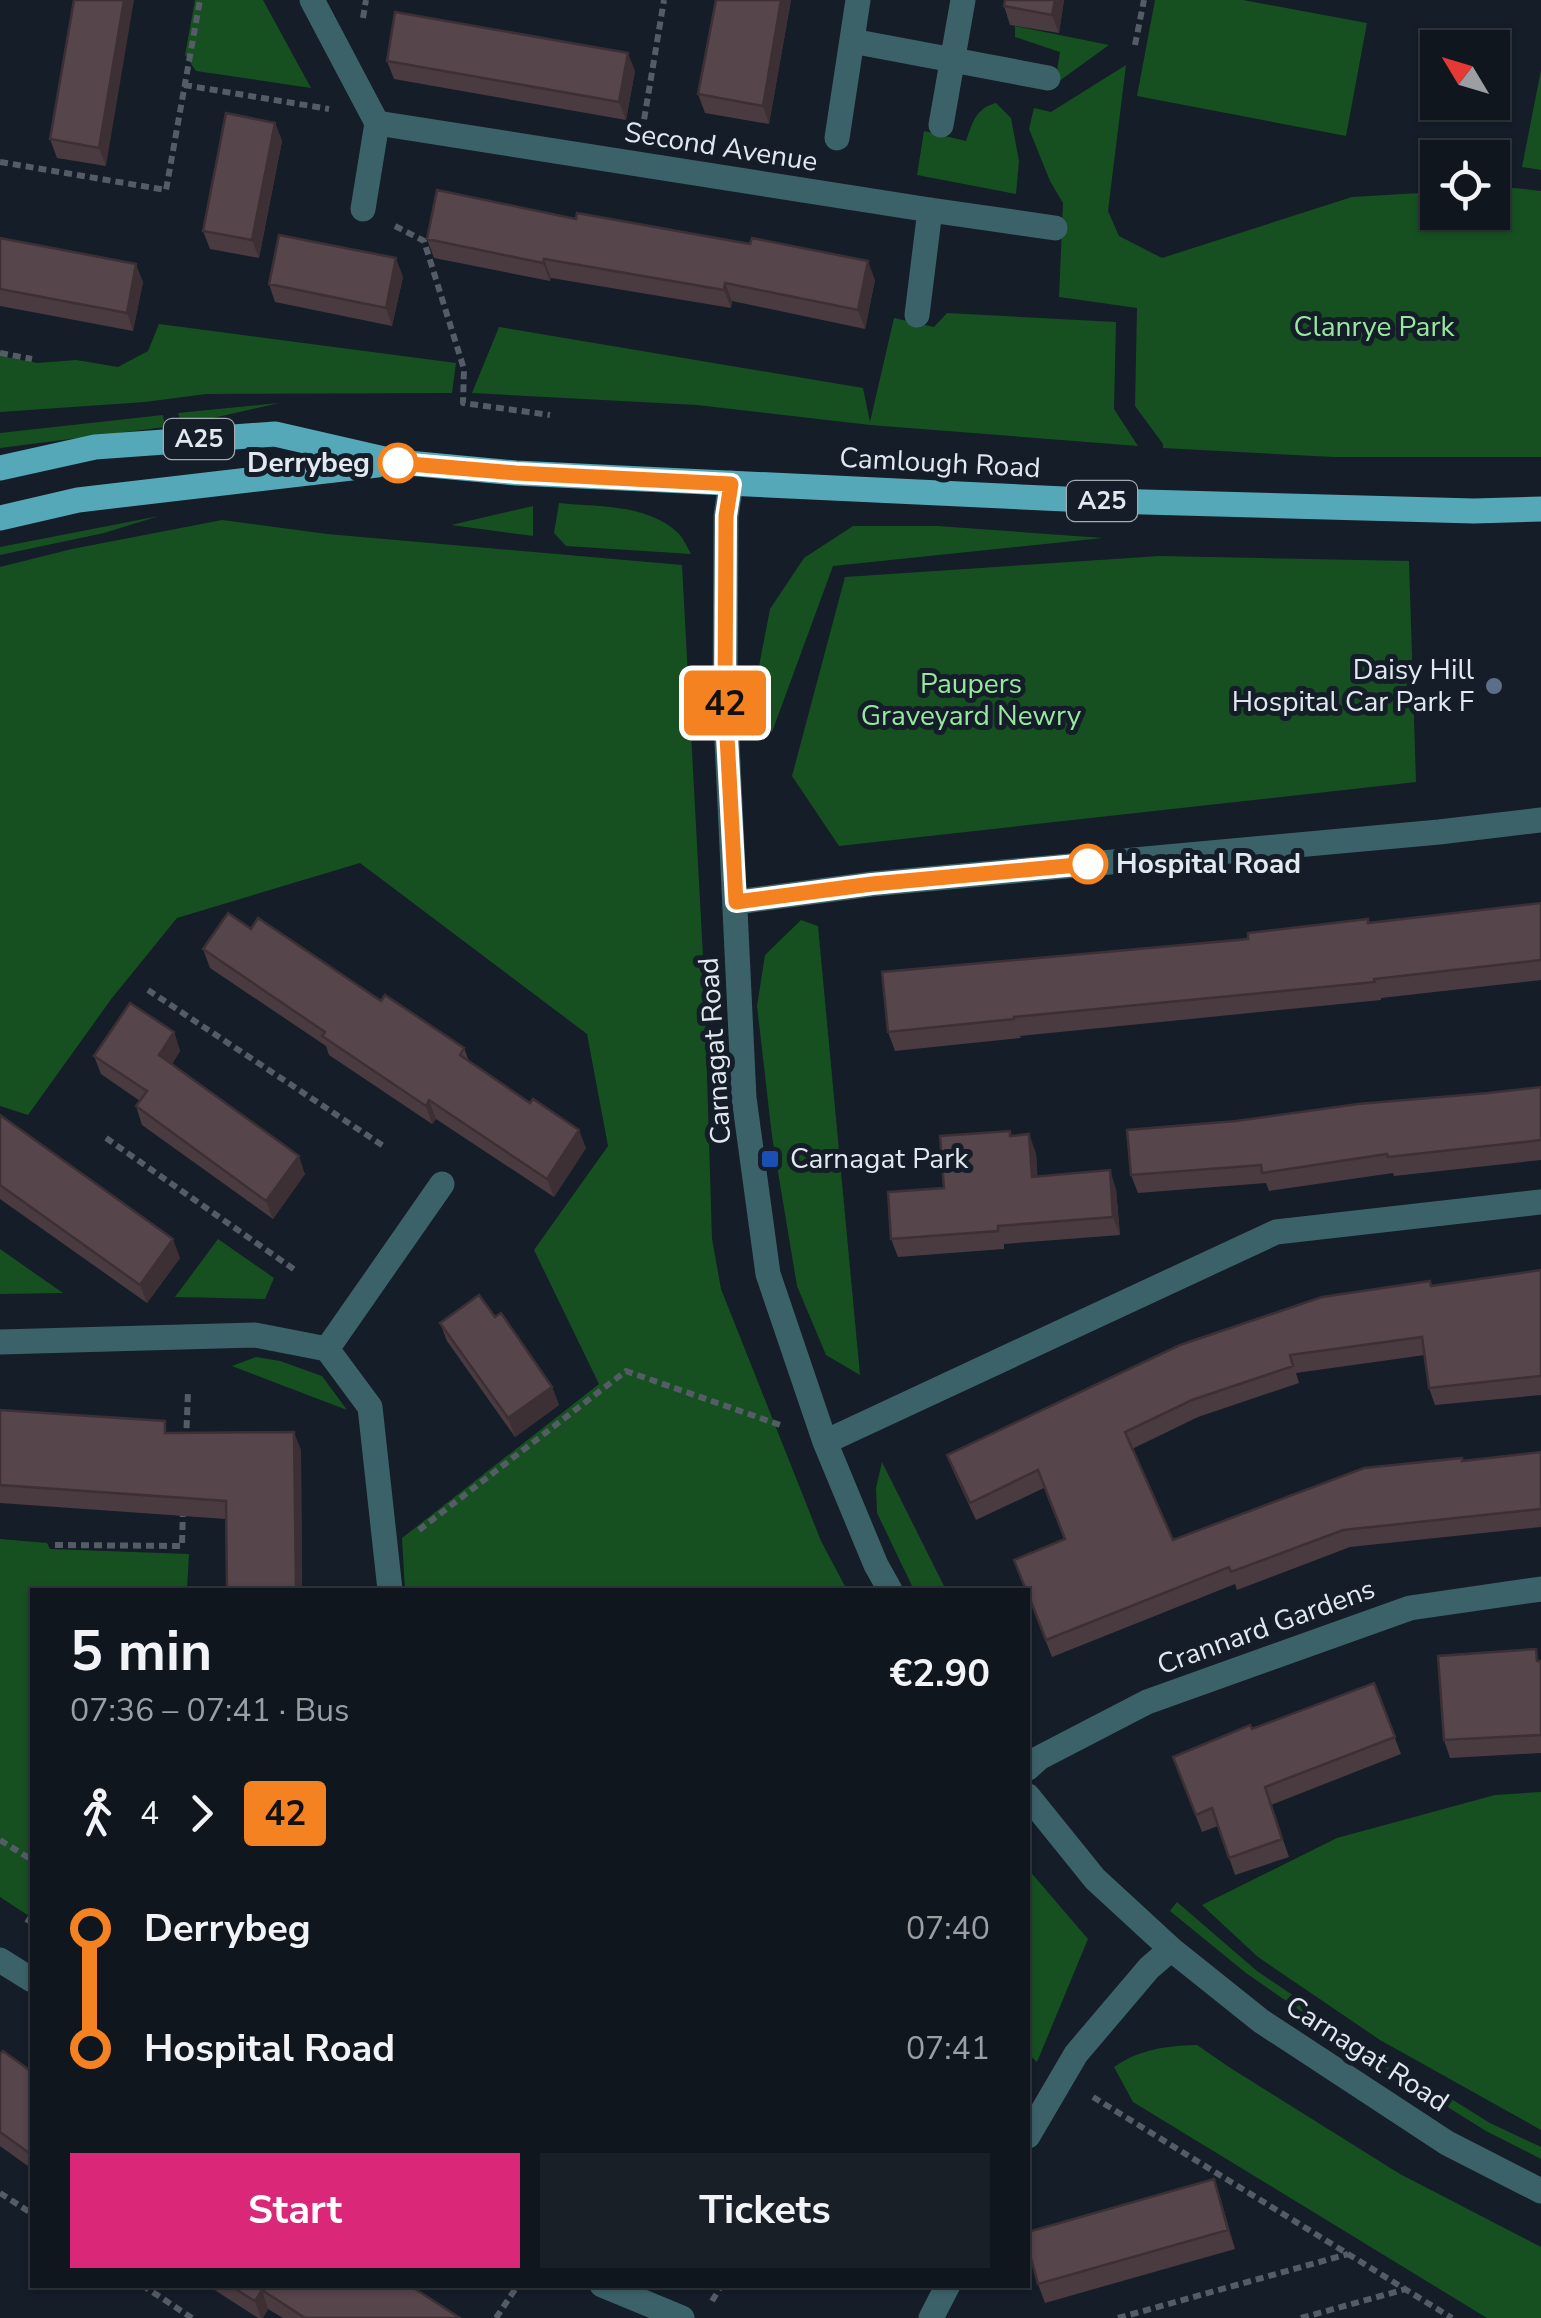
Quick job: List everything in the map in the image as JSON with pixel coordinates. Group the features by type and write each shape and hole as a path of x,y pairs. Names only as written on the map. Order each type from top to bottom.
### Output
{"main road":[{"name":"Camlough Road","path":"0,468 96,447 276,434 397,462 516,473 1108,501 1474,511 1541,509"},
{"name":"Camlough Road","path":"0,518 78,500 397,462"}],"street":[{"path":"312,0 377,123 363,209"},
{"name":"Second Avenue","path":"837,138 858,0"},
{"path":"941,125 962,0"},
{"path":"852,42 1048,78"},
{"name":"Second Avenue","path":"377,123 1055,228"},
{"path":"917,315 930,210"},
{"name":"Carnagat Road","path":"731,484 726,516 725,700 744,1098 768,1274 825,1442 889,1588"},
{"path":"736,902 872,884 1541,820"},
{"path":"328,1349 442,1184"},
{"path":"825,1442 1276,1232 1541,1202"},
{"path":"0,1342 255,1335 328,1349 370,1407 390,1588"},
{"name":"Crannard Gardens","path":"1030,1766 1148,1702 1410,1608 1541,1589"},
{"name":"Carnagat Road","path":"1030,1798 1096,1879 1170,1949 1262,2021 1447,2143 1541,2190"},
{"path":"1030,2133 1076,2054 1170,1949"},
{"path":"0,1960 30,1979"},
{"path":"609,2288 682,2318"},
{"path":"931,2318 946,2288"}],"path":[{"path":"0,162 166,190 200,0"},
{"path":"637,164 664,0"},
{"path":"1135,45 1144,0"},
{"path":"184,85 329,110"},
{"path":"363,209 424,240 464,369 463,403 550,415"},
{"path":"0,353 32,359"},
{"path":"148,990 384,1147"},
{"path":"106,1138 295,1270"},
{"path":"418,1530 626,1370 784,1427"},
{"path":"186,1450 188,1392"},
{"path":"55,1545 182,1546 184,1508"},
{"path":"0,1840 30,1859"},
{"path":"28,1923 30,1918"},
{"path":"1062,2078 1452,2318"},
{"path":"0,2193 30,2212"},
{"path":"1118,2318 1348,2254"},
{"path":"147,2288 192,2318"},
{"path":"496,2318 516,2288"},
{"path":"1301,2318 1406,2290"}],"green space":[{"path":"195,0 263,0 311,88 196,71 185,55"},
{"path":"1155,0 1243,0 1367,23 1346,136 1137,96"},
{"path":"1015,26 1109,45 1055,84 1060,52 1015,37"},
{"name":"Clanrye Park","path":"1126,65 1108,211 1119,236 1162,258 1352,197 1420,193 1420,230 1510,230 1510,188 1541,191 1541,457 1333,457 1163,448 1135,406 1137,308 1059,297 1063,203 1029,129 1034,108 1051,112"},
{"path":"1541,70 1541,170 1522,167"},
{"path":"996,103 1011,118 1019,161 1016,194 917,175 924,131 966,141 979,113"},
{"path":"947,313 1116,322 1114,409 1138,446 870,425 697,405 472,393 499,327 863,388 870,422 894,318 934,327"},
{"path":"159,324 456,363 452,393 206,394 0,412 0,356 37,363 76,360 118,367 148,351"},
{"path":"279,403 182,425 178,413"},
{"path":"163,415 165,427 0,448 0,433"},
{"path":"559,503 622,509 652,517 678,533 691,554 566,546 554,533"},
{"path":"533,506 533,536 451,525"},
{"path":"159,516 104,533 0,555 0,547"},
{"path":"222,520 327,534 682,565 704,975 712,1239 721,1289 821,1541 846,1588 405,1588 402,1538 599,1384 534,1250 608,1146 587,1034 360,863 177,918 112,998 28,1115 0,1106 0,567"},
{"path":"853,526 937,526 1103,538 833,566 772,732 752,703 770,609 804,558"},
{"name":"Paupers Graveyard Newry","path":"1160,556 1409,561 1416,782 839,846 792,776 845,577"},
{"path":"801,920 818,926 860,1375 826,1355 797,1286 772,1136 757,1006 765,955"},
{"path":"218,1239 274,1278 265,1299 175,1297"},
{"path":"0,1249 63,1293 0,1294"},
{"path":"256,1357 322,1376 347,1410 232,1366"},
{"path":"882,1462 945,1588 913,1588 877,1513 876,1488"},
{"path":"0,1539 47,1543 50,1549 189,1554 187,1588 30,1588 30,1917 0,1897"},
{"path":"1541,1792 1541,2130 1380,2040 1258,1957 1202,1905 1337,1838 1495,1795"},
{"path":"1030,1871 1088,1939 1037,2062 1030,2056"},
{"path":"1177,1902 1257,1971 1363,2043 1357,2050 1246,1973 1170,1911"},
{"path":"1197,2045 1400,2174 1541,2247 1541,2318 1487,2318 1133,2102 1114,2067 1154,2050"},
{"path":"1387,2059 1490,2123 1541,2147 1541,2159 1486,2131 1382,2066"}],"building":[{"path":"74,0 124,0 99,148 50,139"},
{"path":"716,0 781,0 763,106 698,94"},
{"path":"1005,0 1055,0 1052,15 1004,6"},
{"path":"395,12 628,53 619,102 387,61"},
{"path":"226,113 275,123 252,240 203,231"},
{"path":"437,190 576,219 577,213 750,244 752,238 868,261 858,310 725,283 724,290 544,259 543,263 427,239"},
{"path":"279,235 396,258 386,308 269,284"},
{"path":"0,238 136,264 127,313 0,289"},
{"path":"1541,903 1541,960 1374,979 1375,982 888,1032 882,972 1248,939 1248,933"},
{"path":"228,913 251,929 258,918 381,1001 385,995 464,1048 460,1055 530,1103 533,1099 579,1130 547,1179 429,1100 426,1106 203,949"},
{"path":"130,1003 174,1032 159,1055 299,1156 266,1201 136,1106 147,1091 94,1056"},
{"path":"1541,1087 1541,1140 1388,1157 1387,1154 1262,1173 1261,1165 1131,1175 1127,1130"},
{"path":"0,1115 173,1239 140,1285 0,1185"},
{"path":"1010,1131 1010,1136 1029,1134 1032,1177 1110,1170 1113,1217 891,1239 888,1192 944,1188 940,1136"},
{"path":"1541,1270 1541,1376 1429,1388 1422,1337 1290,1355 1293,1366 1192,1400 1125,1432 1173,1540 1364,1468 1462,1458 1541,1452 1541,1509 1343,1530 1231,1572 1229,1567 1046,1640 1030,1599 1030,1588 1025,1588 1014,1560 1065,1539 1038,1470 970,1503 947,1455 1180,1345 1322,1297 1430,1281 1431,1286"},
{"path":"479,1295 495,1317 501,1313 552,1387 508,1418 440,1323"},
{"path":"0,1410 165,1421 165,1433 294,1432 296,1588 227,1588 226,1501 0,1485"},
{"path":"1536,1649 1537,1661 1541,1661 1541,1735 1444,1740 1438,1656"},
{"path":"1374,1683 1395,1737 1265,1787 1282,1839 1229,1858 1212,1808 1196,1815 1173,1757 1250,1725 1252,1729"},
{"path":"3,2051 30,2071 30,2154 0,2132"},
{"path":"1214,2179 1228,2230 1038,2284 1030,2254 1030,2231"},
{"path":"234,2288 414,2288 460,2318 305,2318 262,2290 255,2301"}],"bus line":[{"name":"42","path":"398,463 731,484 726,516 725,700 736,902 872,884 1088,864"}],"place":[{"name":"Derrybeg","path":"398,463"},
{"name":"Daisy Hill Hospital Car Park F","path":"1494,686"},
{"name":"Hospital Road","path":"1088,864"},
{"name":"Carnagat Park","path":"770,1159"}]}
